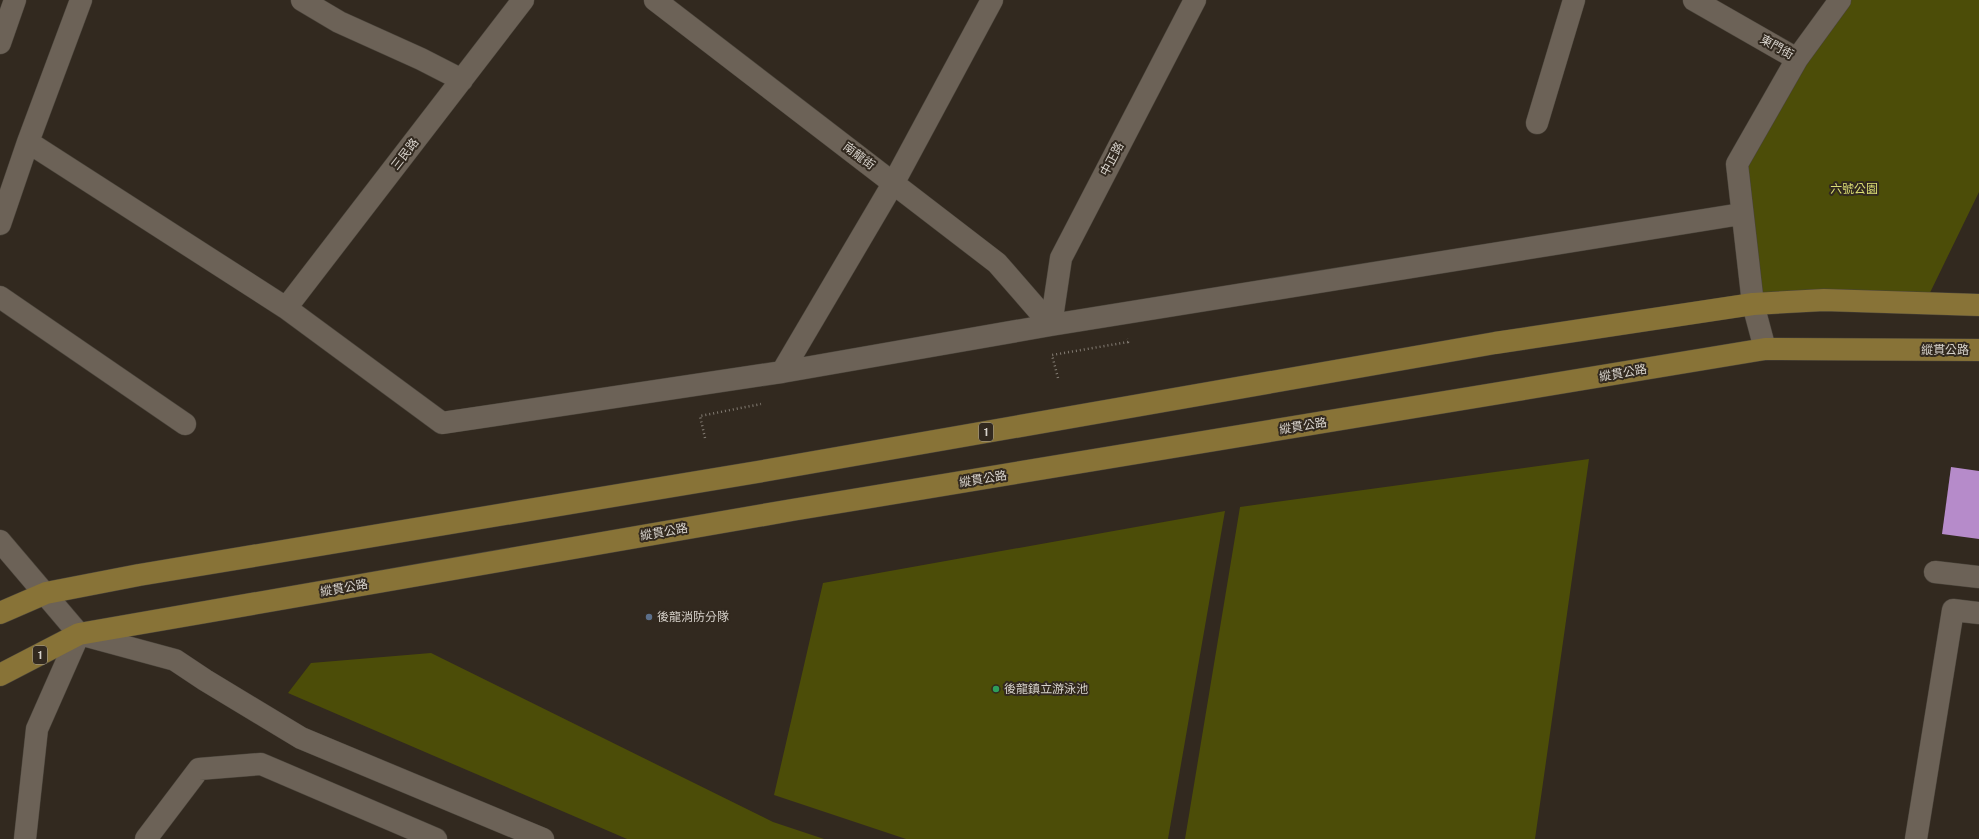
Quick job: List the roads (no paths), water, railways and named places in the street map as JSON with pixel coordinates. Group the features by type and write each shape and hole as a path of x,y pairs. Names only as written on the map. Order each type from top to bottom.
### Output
{"main road":[{"name":"1","path":"0,613 46,593 147,573 763,471 1495,343 1753,304 1824,300 1979,305"},
{"name":"縱貫公路","path":"0,675 79,634 792,510 1765,350 1979,350"}],"street":[{"path":"0,43 15,0"},
{"path":"0,224 28,142 81,0"},
{"path":"302,0 339,22 421,59 462,80"},
{"name":"三民路","path":"286,308 523,0"},
{"name":"南龍街","path":"656,0 894,182 997,263 1052,325"},
{"path":"782,372 894,182 992,0"},
{"name":"中正路","path":"1052,325 1061,258 1195,0"},
{"path":"1537,123 1574,0"},
{"name":"東門街","path":"1694,0 1797,59 1840,0"},
{"path":"1765,350 1753,304 1741,214 1737,164 1797,59"},
{"path":"28,142 286,308 442,423 782,372 1052,325 1741,214"},
{"path":"0,297 185,424"},
{"path":"0,541 46,593 79,634 175,660 205,680 301,738 543,839"},
{"path":"1934,572 1979,578"},
{"path":"1916,839 1953,610 1979,613"},
{"path":"25,839 37,729 79,634"},
{"path":"146,839 198,769 261,764 436,839"}],"place":[{"name":"後龍消防分隊","path":"649,617"},
{"name":"後龍鎮立游泳池","path":"996,689"}],"park label":[{"name":"六號公園","path":"1854,189"}]}
